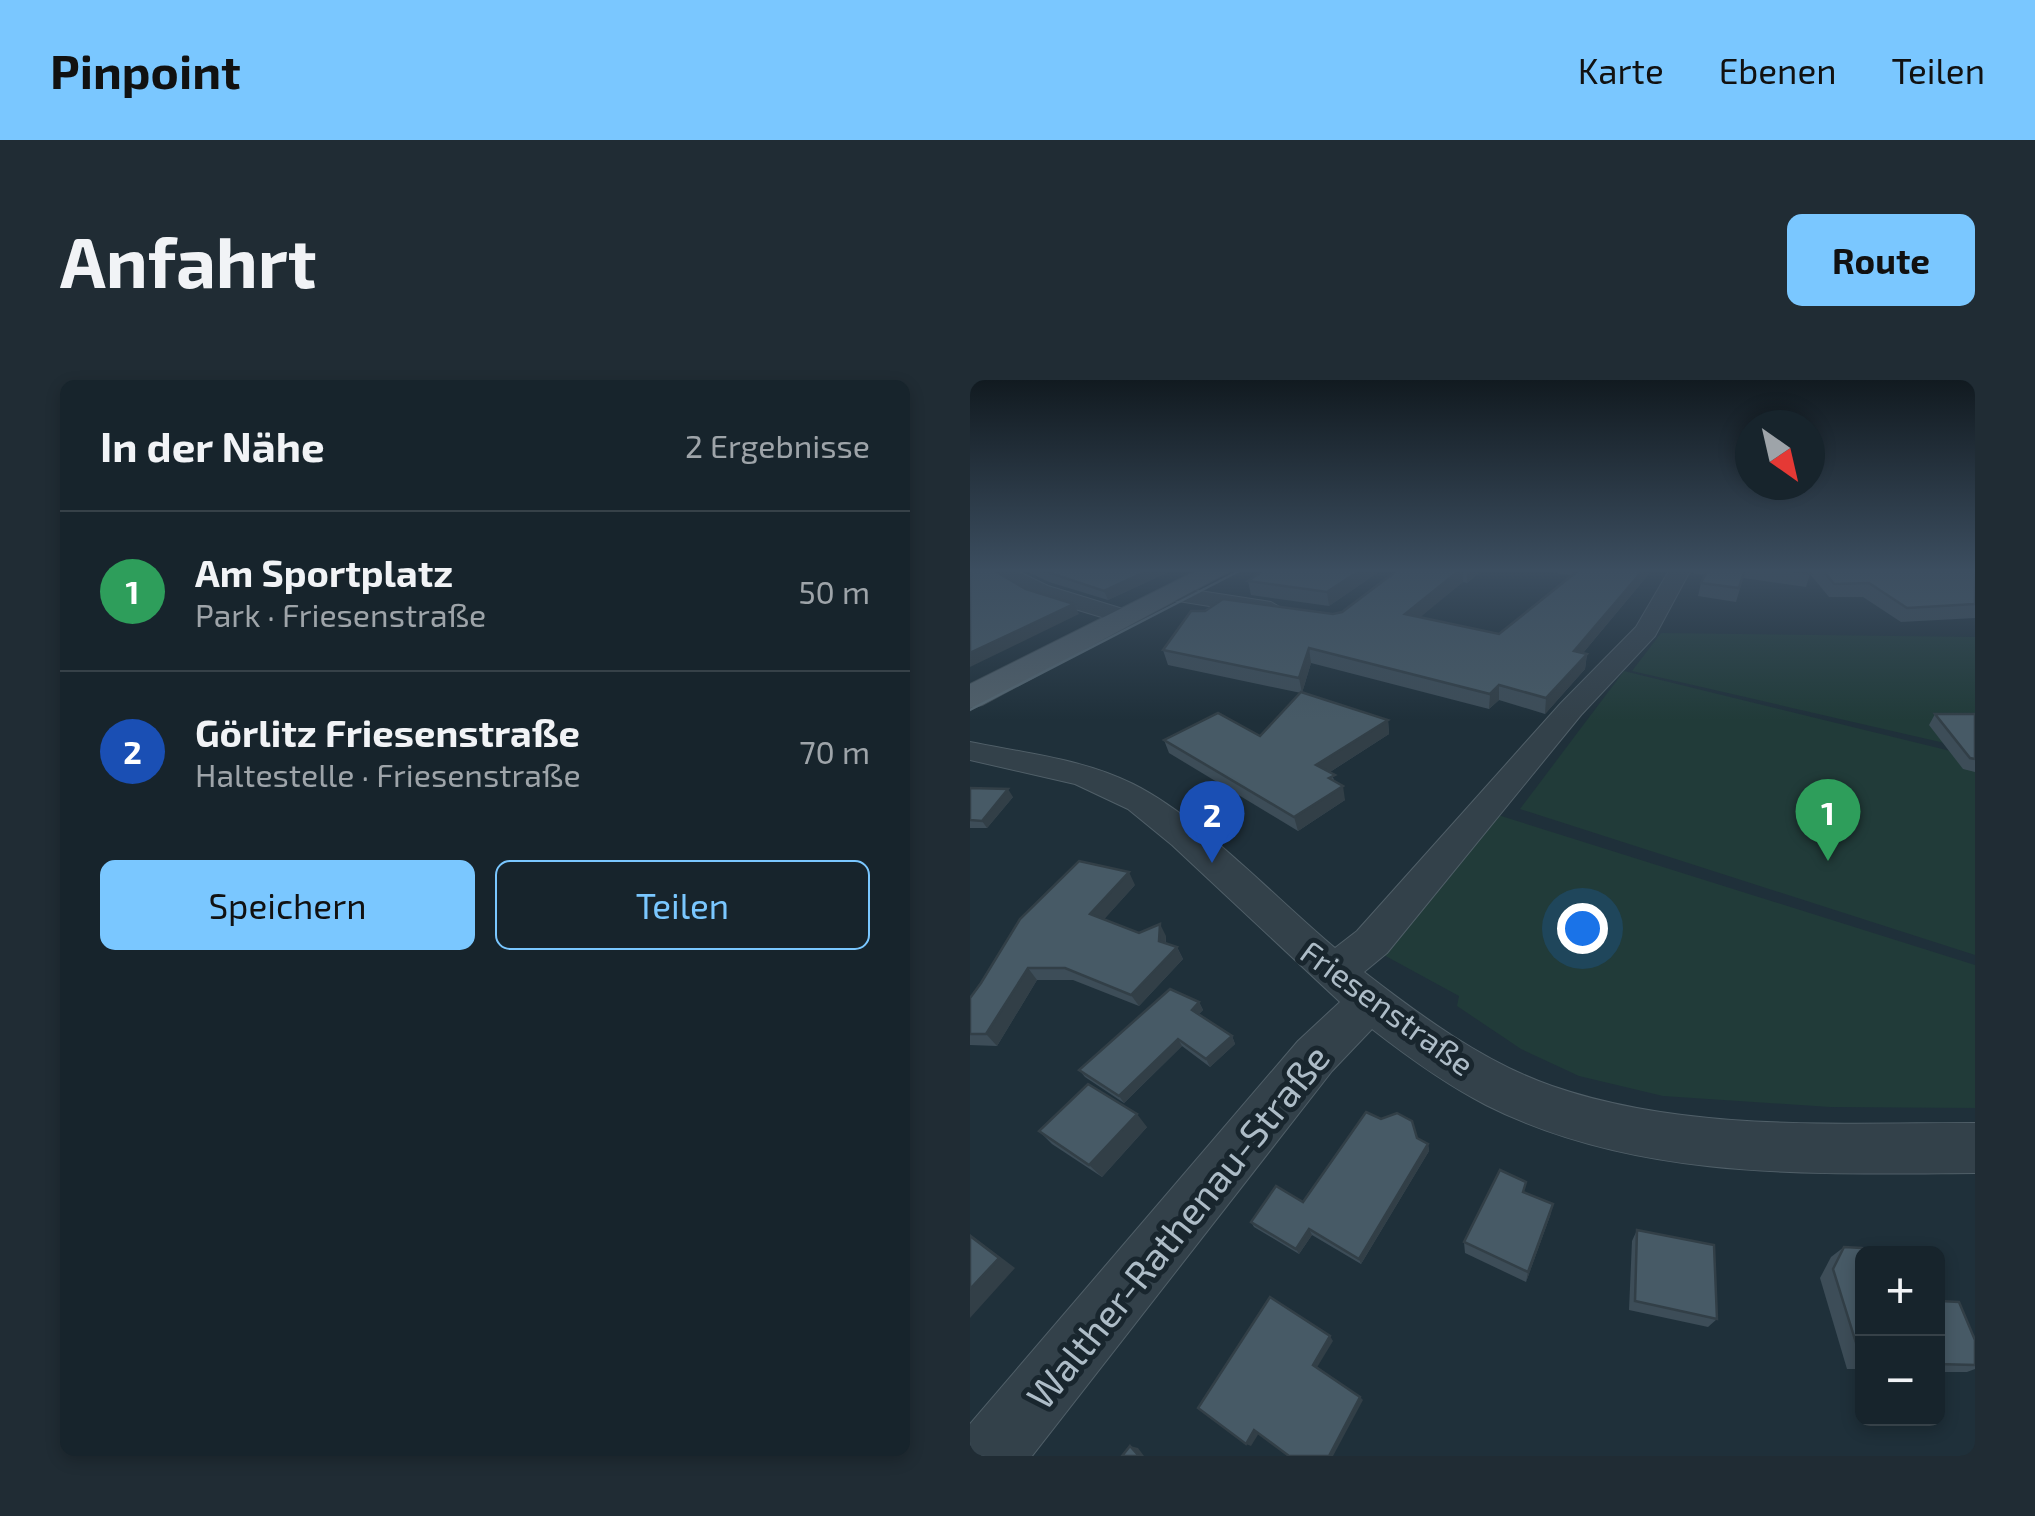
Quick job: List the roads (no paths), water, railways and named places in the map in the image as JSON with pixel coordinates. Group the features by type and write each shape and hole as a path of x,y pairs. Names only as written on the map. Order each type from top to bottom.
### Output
{"main road":[{"path":"970,698 1126,619"}],"street":[{"name":"Walther-Rathenau-Straße","path":"988,1456 1314,1056 1372,942 1653,619"},
{"name":"Friesenstraße","path":"970,752 1070,773 1126,794 1182,835 1352,987 1490,1081 1545,1107 1610,1128 1846,1148 1975,1148"}],"tram line":[{"path":"970,710 1146,619"}],"place":[{"name":"Am Sportplatz","path":"1828,861"},
{"name":"Görlitz Friesenstraße","path":"1212,863"}]}
